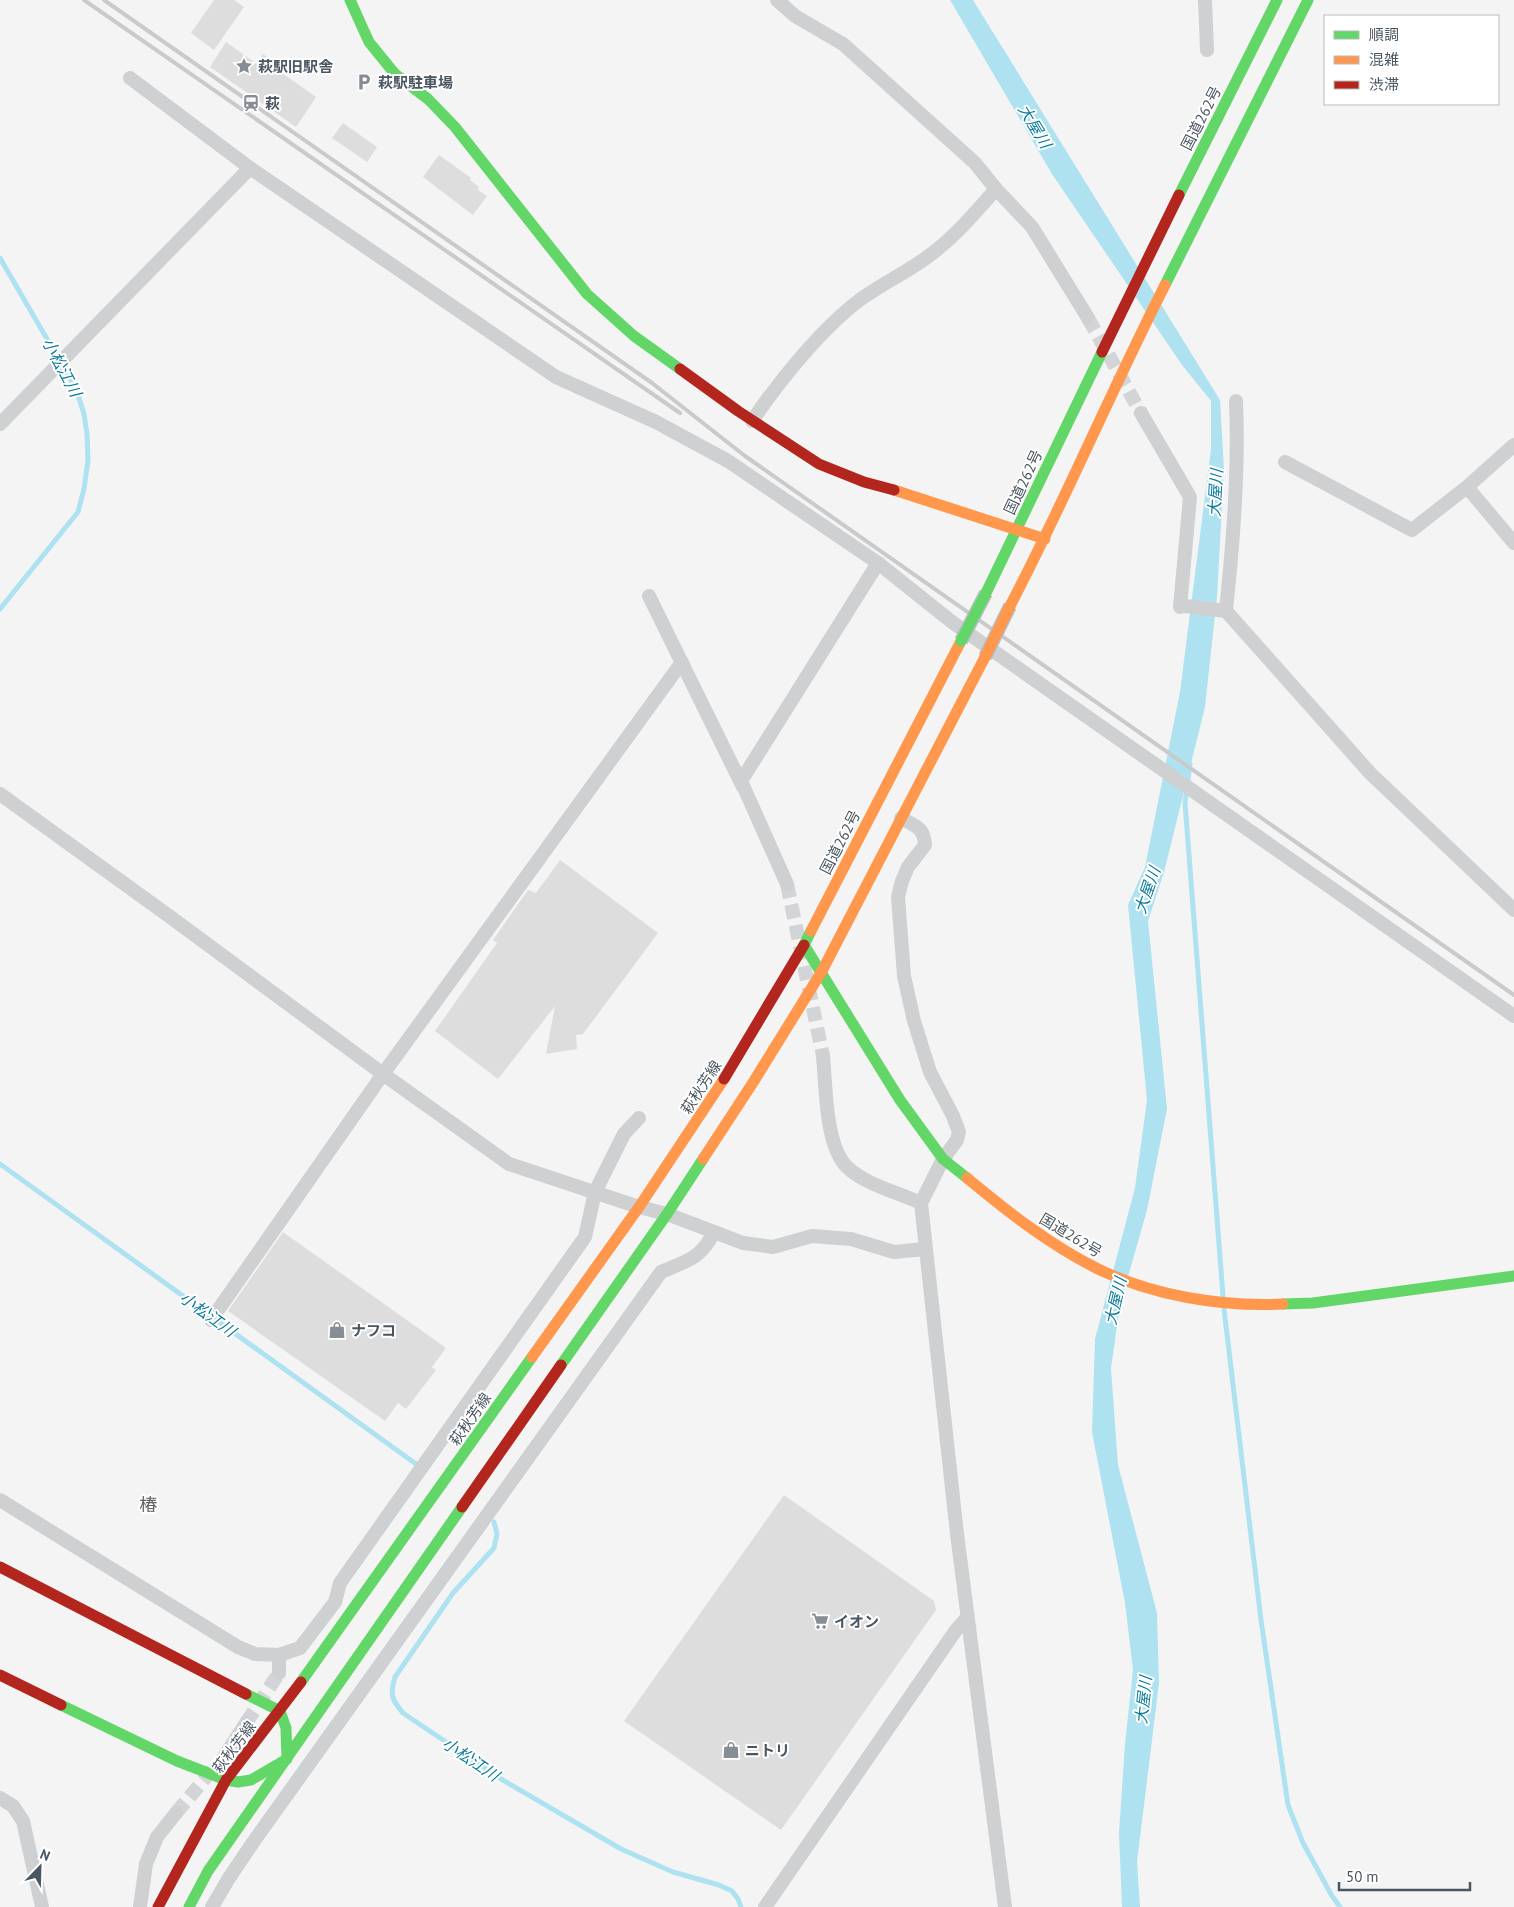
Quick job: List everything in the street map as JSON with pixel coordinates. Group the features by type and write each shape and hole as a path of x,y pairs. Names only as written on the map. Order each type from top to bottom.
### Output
{"main road":[{"path":"350,0 369,42 374,48 396,74 428,99 456,127 586,294 634,336 752,420 819,464 864,482 919,497 1045,539"},
{"name":"国道262号","path":"1277,0 1149,254 1018,530 804,945 822,971 900,1100 943,1159 1004,1209 1051,1242 1099,1269 1145,1287 1197,1299 1252,1306 1313,1303 1514,1276"},
{"path":"189,1907 208,1871 667,1214 759,1073 822,971 1045,539 1141,332 1308,0"},
{"name":"萩秋芳線","path":"158,1907 226,1780 280,1711 639,1207 713,1098 804,945"},
{"path":"0,1567 280,1711 285,1720 287,1730 287,1759"},
{"path":"0,1675 177,1762 226,1780 238,1782 251,1780 287,1759"}],"street":[{"path":"777,0 795,16 843,44 975,163 996,189 1032,227 1088,318"},
{"path":"1205,0 1207,50"},
{"path":"130,78 250,168 556,377 656,422 728,461 878,563 952,622 1514,1016"},
{"path":"0,424 250,168"},
{"path":"752,420 771,393 830,327 861,300 927,258 960,231 996,189"},
{"path":"1223,610 1235,520 1238,444 1236,401"},
{"path":"1141,413 1190,497 1180,608 1185,606 1223,610 1370,773 1514,910"},
{"path":"1285,462 1412,530 1467,487 1514,445"},
{"path":"1467,487 1514,543"},
{"path":"743,787 741,781 878,563"},
{"path":"649,596 743,787 787,884"},
{"path":"211,1320 383,1074 682,662"},
{"path":"0,794 383,1074 510,1164 639,1207 667,1214 743,1243 774,1247 812,1236 851,1239 894,1252 925,1249"},
{"path":"901,818 920,828 924,835 925,845 908,867 898,897 904,976 914,1021 930,1072 953,1116 959,1132 957,1140 943,1159 921,1202 967,1618 1005,1907"},
{"path":"823,1056 831,1136 836,1153 848,1168 866,1179 921,1202"},
{"path":"0,1500 238,1647 255,1654 279,1654 300,1648 335,1602 340,1583 585,1237 595,1192 624,1134 639,1118"},
{"path":"212,1907 229,1878 260,1834 660,1272 699,1255 708,1246 714,1232"},
{"path":"765,1907 956,1630 967,1618"},
{"path":"279,1654 280,1673"},
{"path":"224,1757 246,1723"},
{"path":"0,1798 13,1806 23,1821 42,1907"},
{"path":"140,1907 146,1864 157,1837 176,1813"}],"water":[{"name":"大屋川","path":"950,0 973,0 1220,400 1224,470 1217,597 1205,707 1164,872 1148,921 1167,1109 1147,1210 1120,1305 1111,1368 1118,1465 1157,1613 1159,1683 1137,1862 1140,1907 1122,1907 1119,1833 1125,1744 1133,1670 1125,1603 1092,1432 1095,1339 1135,1188 1147,1100 1128,905 1145,867 1180,692 1211,449 1211,401 1182,365 1052,174"}],"building":[{"path":"214,0 234,0 244,7 214,50 191,33"},
{"path":"226,42 257,64 263,54 278,65 275,68 316,97 296,127 210,67"},
{"path":"343,123 377,147 367,162 332,138"},
{"path":"439,155 471,178 470,180 479,187 478,190 487,196 473,215 423,177"},
{"path":"560,860 658,933 583,1034 576,1035 577,1049 546,1054 555,1006 498,1079 435,1031 497,943 493,940 528,890 536,893"},
{"name":"ナフコ","path":"283,1232 446,1348 432,1367 436,1370 406,1409 398,1403 385,1421 228,1311"},
{"path":"784,1495 934,1601 936,1610 781,1830 624,1721"}],"waterway":[{"name":"小松江川","path":"0,258 76,389 84,414 88,460 84,489 78,512 0,609"},
{"path":"1190,764 1185,803 1223,1296"},
{"name":"小松江川","path":"0,1164 416,1464"},
{"path":"1224,1309 1261,1620 1288,1805 1303,1843 1340,1907"},
{"name":"小松江川","path":"494,1522 497,1534 494,1548 453,1593 395,1677 392,1692 396,1704 403,1713 501,1779 621,1849 673,1872 719,1885 732,1891 741,1907"}],"tunnel":[{"path":"1088,318 1141,413"},
{"path":"787,884 823,1056"},
{"path":"246,1723 279,1673"},
{"path":"176,1813 212,1770"}],"railway":[{"path":"84,0 680,413"},
{"path":"104,0 652,383 745,456 1514,995"}],"traffic: fast":[{"path":"350,0 369,42 395,74 428,99 455,127 587,294 634,336 680,369"},
{"path":"1179,195 1277,0"},
{"path":"1165,285 1308,0"},
{"path":"986,593 1102,352"},
{"path":"961,641 986,593"},
{"path":"811,931 804,945 900,1100 943,1159 967,1178"},
{"path":"561,1365 667,1214 703,1159"},
{"path":"1283,1304 1313,1303 1514,1276"},
{"path":"301,1682 532,1357"},
{"path":"189,1907 208,1871 462,1507"},
{"path":"61,1705 177,1761 226,1780 238,1782 251,1780 287,1759 286,1728 280,1711 246,1694"}],"traffic: slow":[{"path":"1010,606 1165,285"},
{"path":"894,490 1045,539"},
{"path":"985,657 1010,606"},
{"path":"811,931 961,641"},
{"path":"822,971 985,657"},
{"path":"703,1159 822,971"},
{"path":"532,1357 639,1207 724,1079"},
{"path":"967,1178 1046,1239 1080,1260 1120,1278 1165,1293 1189,1298 1236,1304 1283,1304"}],"traffic: jam":[{"path":"1102,352 1179,195"},
{"path":"680,369 738,411 819,464 864,482 894,490"},
{"path":"724,1079 804,945"},
{"path":"462,1507 561,1365"},
{"path":"0,1567 246,1694"},
{"path":"0,1675 61,1705"},
{"path":"158,1907 226,1780 301,1682"}],"place":[{"name":"萩駅旧駅舎","path":"244,66"},
{"name":"萩駅駐車場","path":"364,82"},
{"name":"萩","path":"251,103"},
{"name":"ナフコ","path":"337,1330"},
{"name":"イオン","path":"820,1621"},
{"name":"ニトリ","path":"731,1750"}],"district":[{"name":"椿","path":"148,1504"}]}
